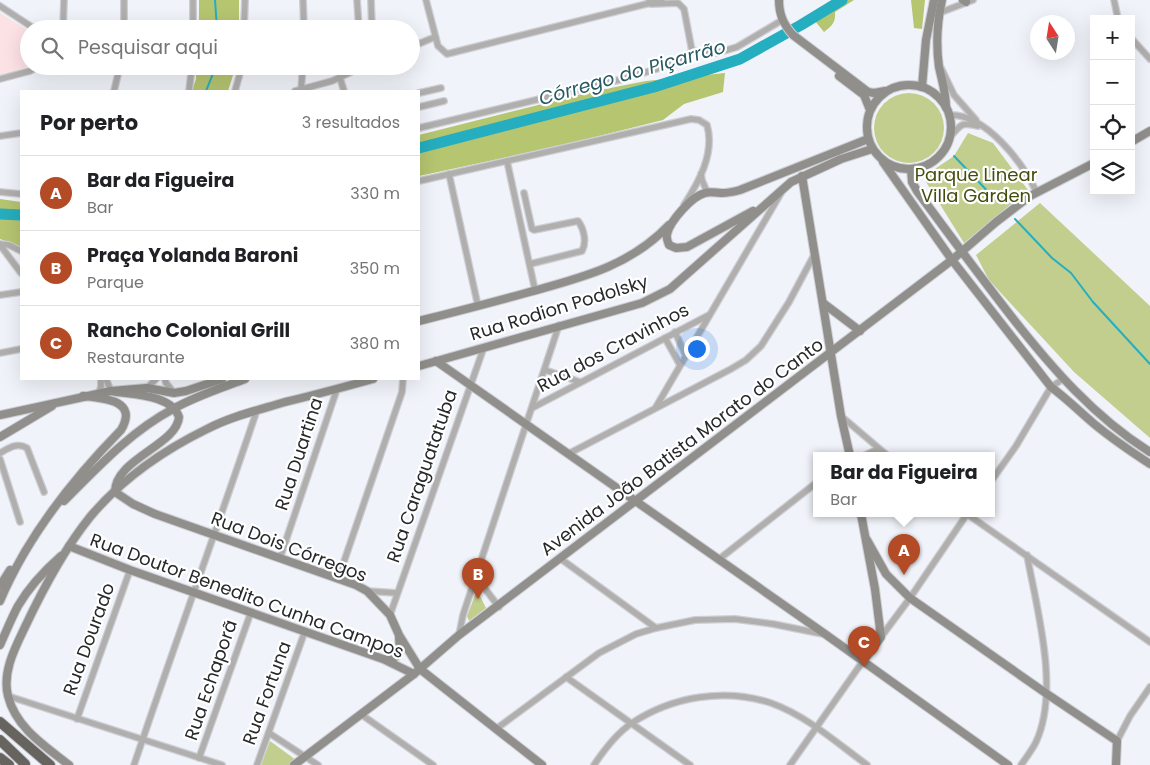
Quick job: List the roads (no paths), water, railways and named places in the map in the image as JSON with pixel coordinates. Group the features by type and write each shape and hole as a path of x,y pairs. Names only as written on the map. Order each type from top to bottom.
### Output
{"highway":[{"path":"0,722 50,765"},
{"path":"0,740 26,764"},
{"path":"0,744 26,764"},
{"path":"0,758 9,765"}],"street":[{"path":"63,20 64,0"},
{"path":"124,0 124,20"},
{"path":"193,0 193,20"},
{"path":"244,20 245,0"},
{"path":"303,0 304,20"},
{"path":"357,0 358,20"},
{"path":"371,0 372,20"},
{"path":"427,0 435,37 440,50 451,54 662,0"},
{"path":"775,0 782,26 791,36 864,95 870,110"},
{"path":"779,0 782,26"},
{"path":"934,0 939,61 946,96 946,107"},
{"path":"922,87 935,13 942,0"},
{"path":"1114,0 1117,15"},
{"path":"935,13 967,1"},
{"path":"650,2 678,3 684,9 692,51"},
{"path":"0,6 21,20"},
{"path":"420,128 624,79 680,62 692,51 717,53 737,48 782,26"},
{"path":"791,36 868,92 874,93 898,86 910,85 922,87 937,95 950,115 951,136"},
{"path":"420,43 435,37"},
{"path":"1135,42 1150,59"},
{"path":"939,61 954,95 982,127"},
{"path":"0,79 20,74"},
{"path":"114,90 118,75"},
{"path":"189,90 191,75"},
{"path":"235,90 239,75"},
{"path":"301,75 298,90 345,75"},
{"path":"340,78 344,90"},
{"path":"420,93 441,88"},
{"path":"887,90 877,99 870,110 867,120 866,131 872,149 952,260 1051,387 1123,447 1150,464"},
{"path":"420,107 444,101"},
{"path":"950,115 970,118 1007,148 1023,168 1037,192"},
{"path":"420,181 691,119 699,120 707,125 710,133 710,145 701,174 669,228 667,240 670,245 676,248 686,247 761,206"},
{"path":"883,162 896,168 911,170 924,167 936,160 945,149 951,136 964,124 969,123 982,127"},
{"path":"1135,140 1150,131"},
{"path":"0,136 20,132"},
{"path":"420,322 594,274 616,264 647,245 693,200 707,192 729,193 740,190 868,139"},
{"name":"Rua Rodion Podolsky","path":"420,366 642,302 670,289 784,187 802,176 841,159 872,149"},
{"path":"507,161 535,290"},
{"name":"Avenida João Batista Morato do Canto","path":"294,765 417,672 459,635 499,607 952,260 1030,196 1090,164"},
{"path":"911,170 914,187 1030,340 1063,379 1134,442 1150,452"},
{"path":"449,174 478,306"},
{"path":"701,174 707,192"},
{"path":"802,176 849,452"},
{"path":"655,408 784,187"},
{"path":"0,192 20,194"},
{"path":"524,194 532,229 578,221 582,227 586,244 582,251 530,264"},
{"path":"0,244 20,251"},
{"path":"0,244 20,272"},
{"path":"568,454 731,369 754,354 789,302 814,255"},
{"path":"0,295 20,292"},
{"path":"823,303 860,331"},
{"name":"Rua dos Cravinhos","path":"532,408 709,314"},
{"path":"459,635 463,616 559,325"},
{"path":"675,332 686,354"},
{"path":"665,338 680,365"},
{"name":"Rua Caraguatatuba","path":"390,615 484,347"},
{"path":"0,353 20,349"},
{"path":"436,361 1008,765"},
{"path":"545,370 580,382"},
{"path":"995,476 1016,446 1051,387 1063,379"},
{"path":"99,392 101,380"},
{"path":"106,380 111,391"},
{"path":"147,388 155,380"},
{"path":"165,380 174,393"},
{"path":"0,415 99,392 147,388 174,393 219,380"},
{"path":"50,515 122,443 174,408 243,380"},
{"path":"69,765 30,732 18,719 8,696 7,680 12,656 32,611 68,549 91,516 115,492 153,461 191,437 226,420 257,410 369,380"},
{"path":"338,579 402,392 403,380"},
{"name":"Rua Duartina","path":"280,558 337,389"},
{"path":"111,391 161,399 174,408 178,414 177,426 170,434 123,472 115,487 115,492"},
{"path":"0,601 21,557 71,484 121,430 126,420 124,409 115,401 83,396"},
{"path":"0,437 59,402"},
{"path":"134,765 257,410"},
{"path":"842,416 882,452"},
{"path":"0,453 15,445 27,448 44,492"},
{"path":"872,452 878,449"},
{"path":"0,459 20,522"},
{"path":"718,560 813,485"},
{"name":"Rua Dois Córregos","path":"115,492 133,504 356,585 367,592 390,615 398,635 412,656 417,672"},
{"path":"862,517 867,540 881,637"},
{"path":"790,765 862,661 910,598 965,517"},
{"path":"971,517 1150,642"},
{"path":"867,540 886,574 910,598 1117,741"},
{"path":"0,644 17,607 27,593 46,569 68,549"},
{"name":"Rua Doutor Benedito Cunha Campos","path":"68,549 417,672"},
{"path":"1021,765 1036,742 1044,717 1047,694 1041,636 1027,555"},
{"path":"0,586 12,566 21,557"},
{"path":"561,559 656,628"},
{"name":"Rua Dourado","path":"77,719 130,570"},
{"path":"476,577 499,607"},
{"path":"367,592 397,593"},
{"name":"Rua Echaporã","path":"199,758 251,612"},
{"path":"496,729 598,653 636,634 656,628 695,620 734,619 825,634"},
{"name":"Rua Fortuna","path":"257,765 305,631"},
{"path":"398,635 400,667"},
{"path":"382,660 394,658 402,654 412,656"},
{"path":"417,672 542,765"},
{"path":"566,677 690,765"},
{"path":"1116,765 1117,741 1130,716 1150,687"},
{"path":"8,696 222,765"},
{"path":"594,765 604,751 631,724 654,711 676,702 699,697 735,696 771,703 801,718 867,765"},
{"path":"362,715 434,765"},
{"path":"269,733 318,765"}],"waterway":[{"path":"215,0 216,20"},
{"name":"Córrego do Piçarrão","path":"420,148 654,87 740,59 842,0"},
{"path":"206,90 212,75"},
{"path":"954,156 996,200"},
{"name":"Córrego do Piçarrão","path":"0,214 20,215"},
{"path":"1015,219 1052,258 1071,273 1093,302 1150,364"}],"place":[{"name":"Bar da Figueira","path":"904,575"},
{"name":"Praça Yolanda Baroni","path":"478,599"},
{"name":"Rancho Colonial Grill","path":"864,667"}],"park label":[{"name":"Parque Linear Villa Garden","path":"976,185"}]}
